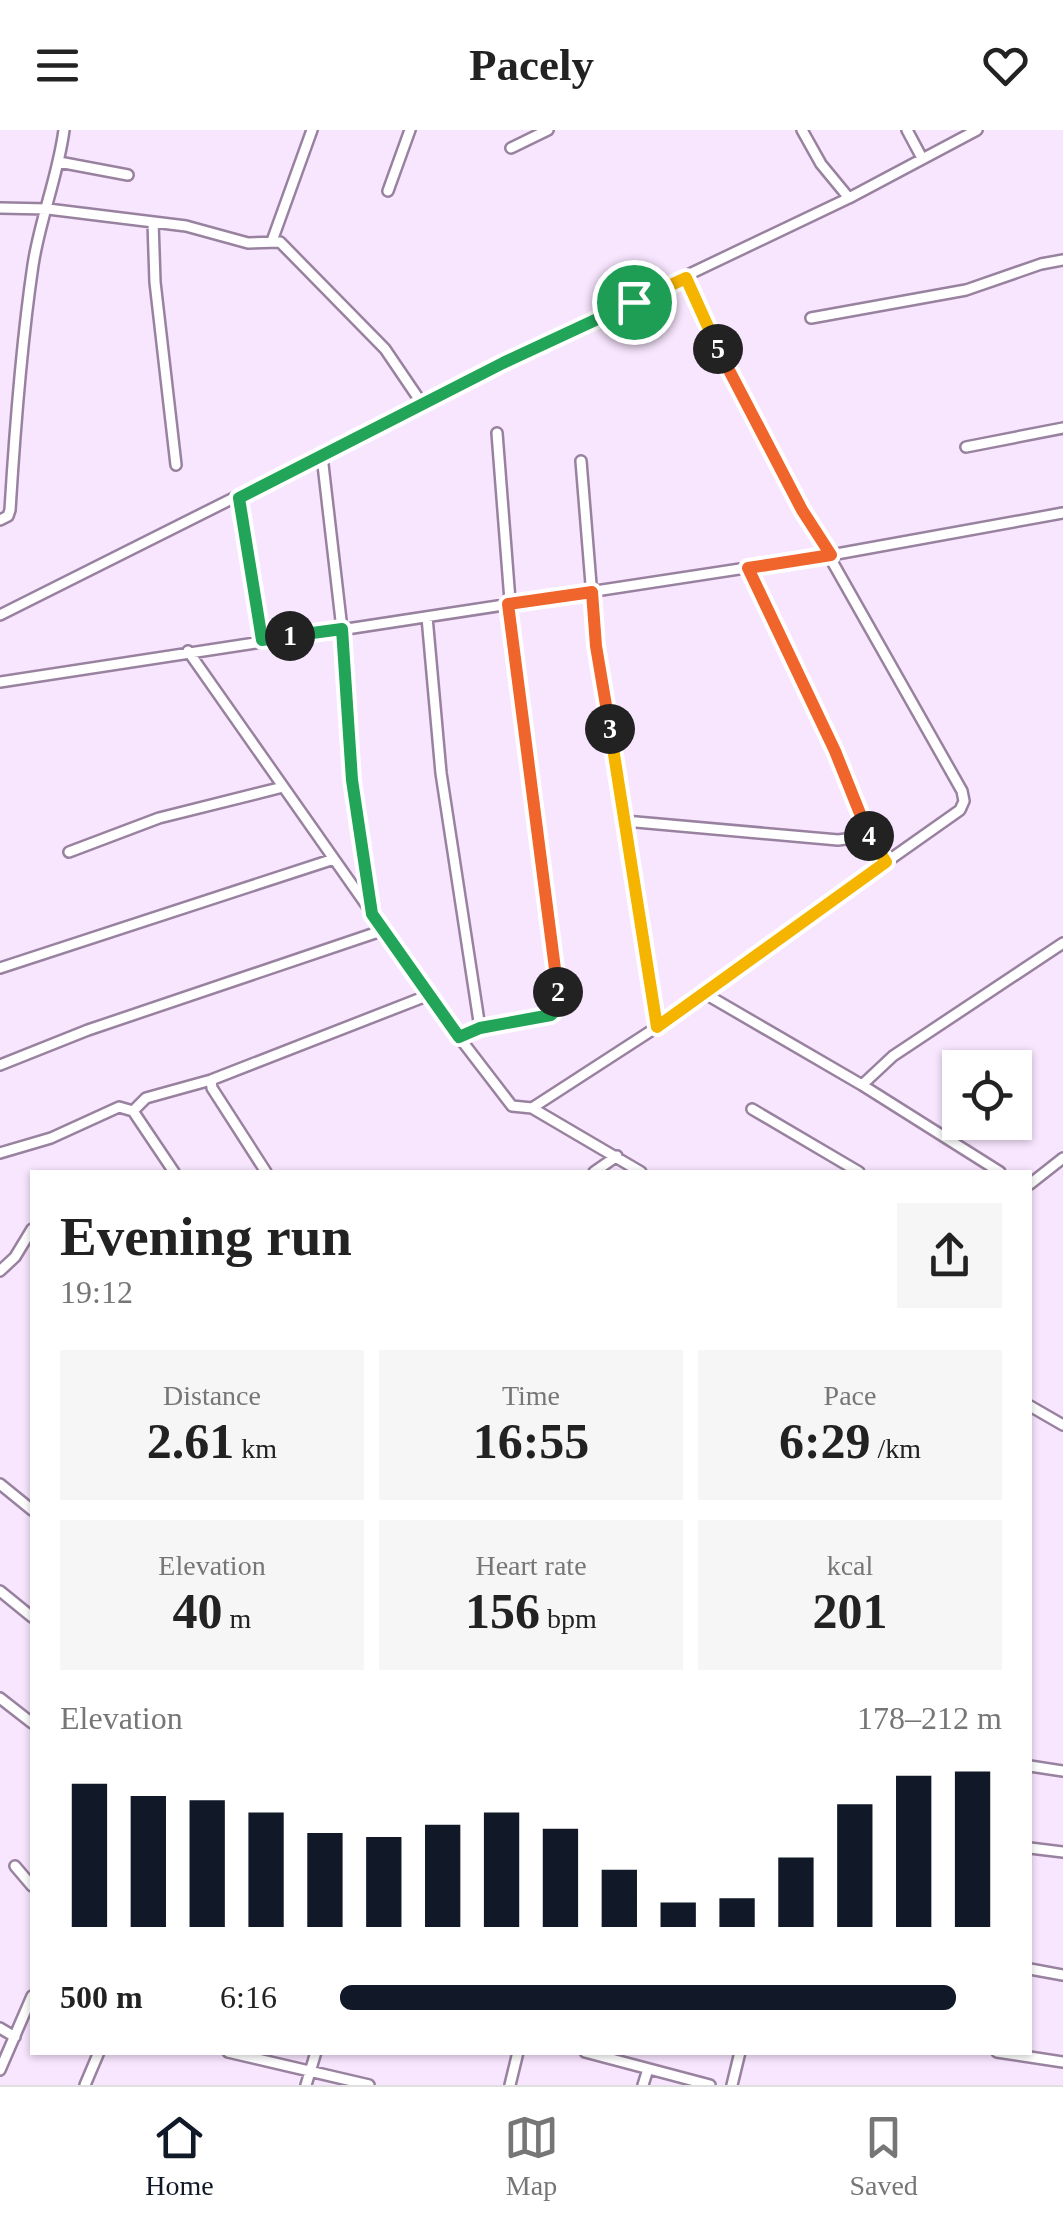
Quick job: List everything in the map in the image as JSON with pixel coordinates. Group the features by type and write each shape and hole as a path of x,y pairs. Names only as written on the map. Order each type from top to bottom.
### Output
{"street":[{"path":"0,520 10,510 14,422 33,263 64,130"},
{"path":"272,240 312,130"},
{"path":"388,191 410,130"},
{"path":"510,148 548,130"},
{"path":"802,130 821,164 849,198"},
{"path":"907,130 922,158"},
{"path":"0,615 686,278 780,228 849,198 977,130"},
{"path":"59,162 128,175"},
{"path":"0,208 48,209 186,226 248,244 272,240 286,248 385,349 423,404"},
{"path":"153,222 176,465"},
{"path":"811,318 966,290 1063,260"},
{"path":"188,652 459,1037 512,1106 521,1110 532,1108 657,1027 960,810 964,801 962,790 802,510 715,344 686,278"},
{"path":"966,447 1063,428"},
{"path":"459,1037 480,1028 551,1015 560,1006 508,604 496,433"},
{"path":"322,456 342,629 352,780 372,914"},
{"path":"581,461 596,646 657,1027"},
{"path":"239,498 262,640"},
{"path":"0,682 831,555 1063,513"},
{"path":"748,568 835,751 869,836 886,862"},
{"path":"428,617 441,773 480,1028"},
{"path":"69,852 160,818 283,787"},
{"path":"626,820 838,840 869,836"},
{"path":"0,968 334,859"},
{"path":"0,1065 88,1030 384,930"},
{"path":"862,1085 893,1056 1063,943"},
{"path":"702,992 862,1085 997,1170"},
{"path":"133,1111 146,1098 210,1080 430,995"},
{"path":"210,1080 265,1170"},
{"path":"0,1153 51,1138 118,1107 133,1111 173,1170"},
{"path":"532,1108 638,1170"},
{"path":"752,1109 856,1170"},
{"path":"597,1170 617,1156"},
{"path":"1032,1182 1063,1158"},
{"path":"0,1271 15,1257 30,1232"},
{"path":"1032,1407 1063,1425"},
{"path":"0,1484 30,1508"},
{"path":"0,1592 30,1615"},
{"path":"0,1698 30,1721"},
{"path":"1032,1766 1063,1771"},
{"path":"1032,1848 1063,1852"},
{"path":"15,1866 30,1884"},
{"path":"1032,1970 1063,1974"},
{"path":"0,2070 30,2001"},
{"path":"0,2028 15,2038"},
{"path":"85,2085 98,2055"},
{"path":"242,2055 370,2085"},
{"path":"306,2085 315,2055"},
{"path":"510,2085 517,2055"},
{"path":"596,2055 710,2085"},
{"path":"732,2085 739,2055"},
{"path":"1017,2055 1063,2062"},
{"path":"643,2085 648,2069"}],"route":[{"path":"686,278 715,344 802,510 831,555 748,568 835,751 869,836 886,862 657,1027 596,646 592,592 508,604 560,1006 551,1015 480,1028 459,1037 372,914 352,780 342,629 262,640 239,498 503,363 634,302 686,278"}]}
